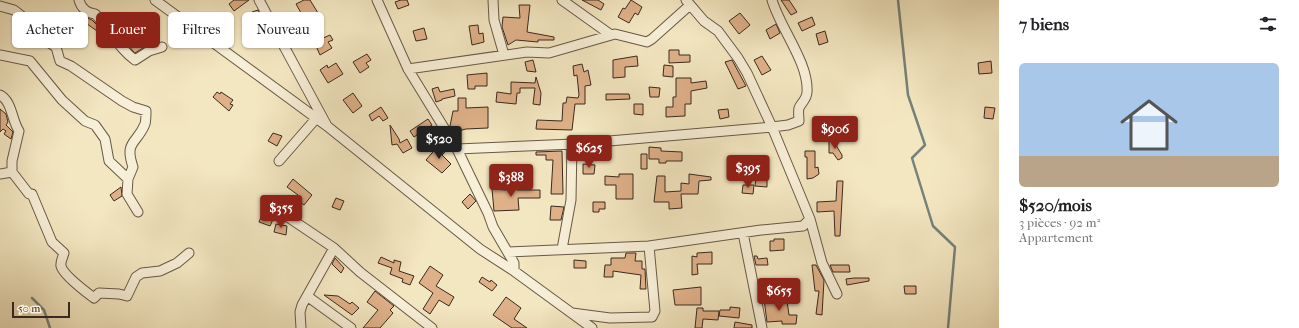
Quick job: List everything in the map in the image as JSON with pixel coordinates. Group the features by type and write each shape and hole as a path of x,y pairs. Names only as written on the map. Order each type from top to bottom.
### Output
{"street":[{"path":"79,0 82,8 89,14 95,14 110,30 124,52 135,60 149,51 162,47"},
{"path":"154,0 318,116 327,126 480,249 514,271 592,328"},
{"path":"259,0 318,116"},
{"path":"377,0 408,69 456,149 488,213 492,227 514,264 514,271"},
{"path":"494,0 494,20 504,55"},
{"path":"562,0 611,35"},
{"path":"456,149 574,144 772,127 788,125 799,121 799,109 807,92 799,59 776,13 772,0"},
{"path":"408,69 504,55 532,52 549,53 611,35 650,41 688,3 704,21 718,31 738,58 772,127 810,219 822,263 837,294"},
{"path":"0,6 14,10 24,17 42,38 56,47 60,62 71,66 128,104 146,111 145,123 131,144 129,154 133,167 128,179 126,194 138,212"},
{"path":"0,55 30,60 62,100 85,120 95,125 105,139 109,161 128,179"},
{"path":"0,95 4,97 10,108 14,124 19,131 12,162 12,172 29,194 32,194 52,242 64,253 61,265 64,271 94,298 99,293 127,296 136,277 142,273 160,271 177,263 189,253"},
{"path":"279,161 318,116"},
{"path":"562,249 572,200 572,143"},
{"path":"0,174 12,172"},
{"path":"267,203 334,248 360,272 432,328"},
{"path":"508,252 649,246 761,230 803,226 810,219"},
{"path":"743,233 762,328"},
{"path":"571,313 610,318 652,317 655,312 649,246"},
{"path":"301,328 300,309 334,248"},
{"path":"306,296 351,328"}],"building":[{"path":"234,0 249,0 234,11 229,4"},
{"path":"304,0 310,0 317,12 300,12 296,4"},
{"path":"407,0 409,5 398,9 395,2"},
{"path":"582,0 598,0 604,4 601,10"},
{"path":"631,0 642,7 638,15 635,13 629,23 618,17 623,8 625,9"},
{"path":"781,0 789,0 797,12 791,15"},
{"path":"519,5 530,5 527,32 554,37 554,40 538,40 538,42 516,40 508,45 502,27 503,17 520,18"},
{"path":"740,13 750,25 739,34 729,21"},
{"path":"812,17 815,25 802,31 798,23"},
{"path":"88,18 96,24 96,30 88,25"},
{"path":"776,24 780,33 770,39 766,30"},
{"path":"478,25 479,34 483,33 484,42 472,45 469,26"},
{"path":"424,28 427,39 416,41 413,31"},
{"path":"825,31 828,42 819,45 816,34"},
{"path":"330,35 333,40 328,42 332,48 320,55 317,48 324,48 324,38"},
{"path":"131,48 143,48 135,53"},
{"path":"669,50 679,50 679,55 690,55 690,62 669,63"},
{"path":"367,54 371,60 366,63 369,67 360,73 353,62"},
{"path":"637,56 638,66 625,67 625,77 613,78 613,60"},
{"path":"762,56 771,70 762,75 754,60"},
{"path":"533,60 536,72 527,71 525,62"},
{"path":"732,60 746,86 738,89 725,62"},
{"path":"991,61 992,73 979,74 978,63"},
{"path":"336,63 343,74 328,83 320,70 327,65 328,68"},
{"path":"582,64 584,72 588,70 591,85 585,86 585,104 575,104 572,130 536,129 537,120 562,121 563,103 566,103 567,97 578,98 579,95 577,75 574,76 573,66"},
{"path":"664,65 673,66 673,77 663,76"},
{"path":"487,73 487,86 475,86 475,89 468,89 467,75"},
{"path":"536,77 541,93 540,105 533,104 535,88 520,88 520,93 517,93 516,104 496,102 497,92 511,94 511,82 535,83"},
{"path":"676,78 691,78 691,83 706,81 707,88 691,91 691,104 685,104 685,116 666,117 666,107 673,107 673,97 676,97"},
{"path":"438,87 440,92 454,89 455,96 436,102 432,89"},
{"path":"649,87 660,88 659,97 650,97"},
{"path":"217,92 220,94 221,92 233,100 230,104 233,105 229,111 213,97"},
{"path":"353,93 362,106 353,113 343,100"},
{"path":"606,94 629,94 630,99 606,100"},
{"path":"458,98 466,98 466,108 488,107 488,128 466,129 454,132 450,126 453,111 458,111"},
{"path":"634,104 643,104 643,115 634,114"},
{"path":"381,107 388,118 383,121 379,116 372,121 369,115"},
{"path":"985,107 995,108 993,119 984,118"},
{"path":"0,109 6,114 8,122 6,125 13,132 11,139 4,134 6,131 3,129 0,132"},
{"path":"728,109 729,117 720,119 718,110"},
{"path":"428,119 432,125 414,137 410,131"},
{"path":"390,125 400,143 407,139 412,148 403,153 397,144 392,145"},
{"path":"273,133 282,136 277,146 268,141"},
{"path":"829,141 836,141 842,158 838,160 833,153 829,153"},
{"path":"438,146 445,152 442,155 451,164 442,173 426,160"},
{"path":"649,147 661,148 661,151 682,152 682,161 666,161 666,163 659,163 659,159 649,159"},
{"path":"562,151 563,194 551,194 553,160 546,160 546,155 536,155 536,152"},
{"path":"805,151 815,151 815,168 818,167 819,174 813,178 807,179 807,157 805,157"},
{"path":"641,154 647,154 647,169 641,169"},
{"path":"583,164 595,165 594,174 583,174"},
{"path":"619,174 633,174 633,199 616,199 616,185 605,185 605,176 619,177"},
{"path":"689,174 711,177 711,180 699,181 698,194 681,194 682,208 669,209 669,202 654,202 657,176 665,176 665,192 681,191 681,183 689,184"},
{"path":"756,177 767,177 767,187 755,186"},
{"path":"293,179 312,195 304,205 296,199 298,195 287,187"},
{"path":"837,181 843,181 840,236 835,236 834,211 817,212 817,202 836,201"},
{"path":"506,185 517,185 517,190 540,190 540,198 518,198 519,210 494,211 492,189 506,190"},
{"path":"743,185 754,185 753,194 742,193"},
{"path":"121,187 122,196 114,201 110,195"},
{"path":"470,194 476,201 468,209 462,202"},
{"path":"336,198 344,201 340,210 332,207"},
{"path":"593,202 605,202 605,209 599,209 599,212 593,212"},
{"path":"551,206 564,207 561,220 550,220"},
{"path":"264,210 275,215 270,226 259,222"},
{"path":"276,224 287,226 286,235 274,232"},
{"path":"774,239 784,239 784,250 770,251 770,241 774,241"},
{"path":"712,252 712,264 697,264 698,274 692,275 692,256 697,257 697,253"},
{"path":"626,253 636,253 635,261 642,261 642,269 645,269 646,289 640,289 641,275 613,271 613,277 604,277 605,265 611,265 611,258 625,258"},
{"path":"754,256 757,256 758,259 767,258 768,265 756,265"},
{"path":"381,257 394,263 394,260 401,262 399,271 414,276 410,285 402,282 403,279 390,274 392,268 378,263"},
{"path":"335,258 344,268 341,273 332,264"},
{"path":"574,260 586,261 586,268 574,268"},
{"path":"812,265 816,265 824,280 822,315 816,314 819,291 815,291"},
{"path":"830,265 849,265 850,272 833,272"},
{"path":"430,266 443,275 436,286 454,297 449,306 439,300 430,314 423,309 433,293 419,283"},
{"path":"482,277 490,282 491,280 497,285 492,291 479,282"},
{"path":"869,278 869,281 847,285 846,279"},
{"path":"904,286 916,286 916,294 905,294"},
{"path":"701,287 701,305 675,305 673,290"},
{"path":"375,291 394,306 390,310 393,313 380,328 363,328 378,310 367,302"},
{"path":"324,295 338,296 350,304 352,302 359,308 352,315"},
{"path":"506,297 521,308 514,319 527,328 512,328 493,315"},
{"path":"775,297 776,303 787,301 789,315 797,315 796,324 782,324 782,321 767,322 764,299"},
{"path":"730,307 740,308 739,318 719,316 720,310 730,310"},
{"path":"697,308 703,308 703,311 719,311 718,320 703,319 702,328 695,328"},
{"path":"735,322 752,325 752,328 734,328"}],"waterway":[{"path":"898,0 908,95 925,145 912,158 933,226 955,247 948,328"},
{"path":"32,298 44,310 50,328"}]}
